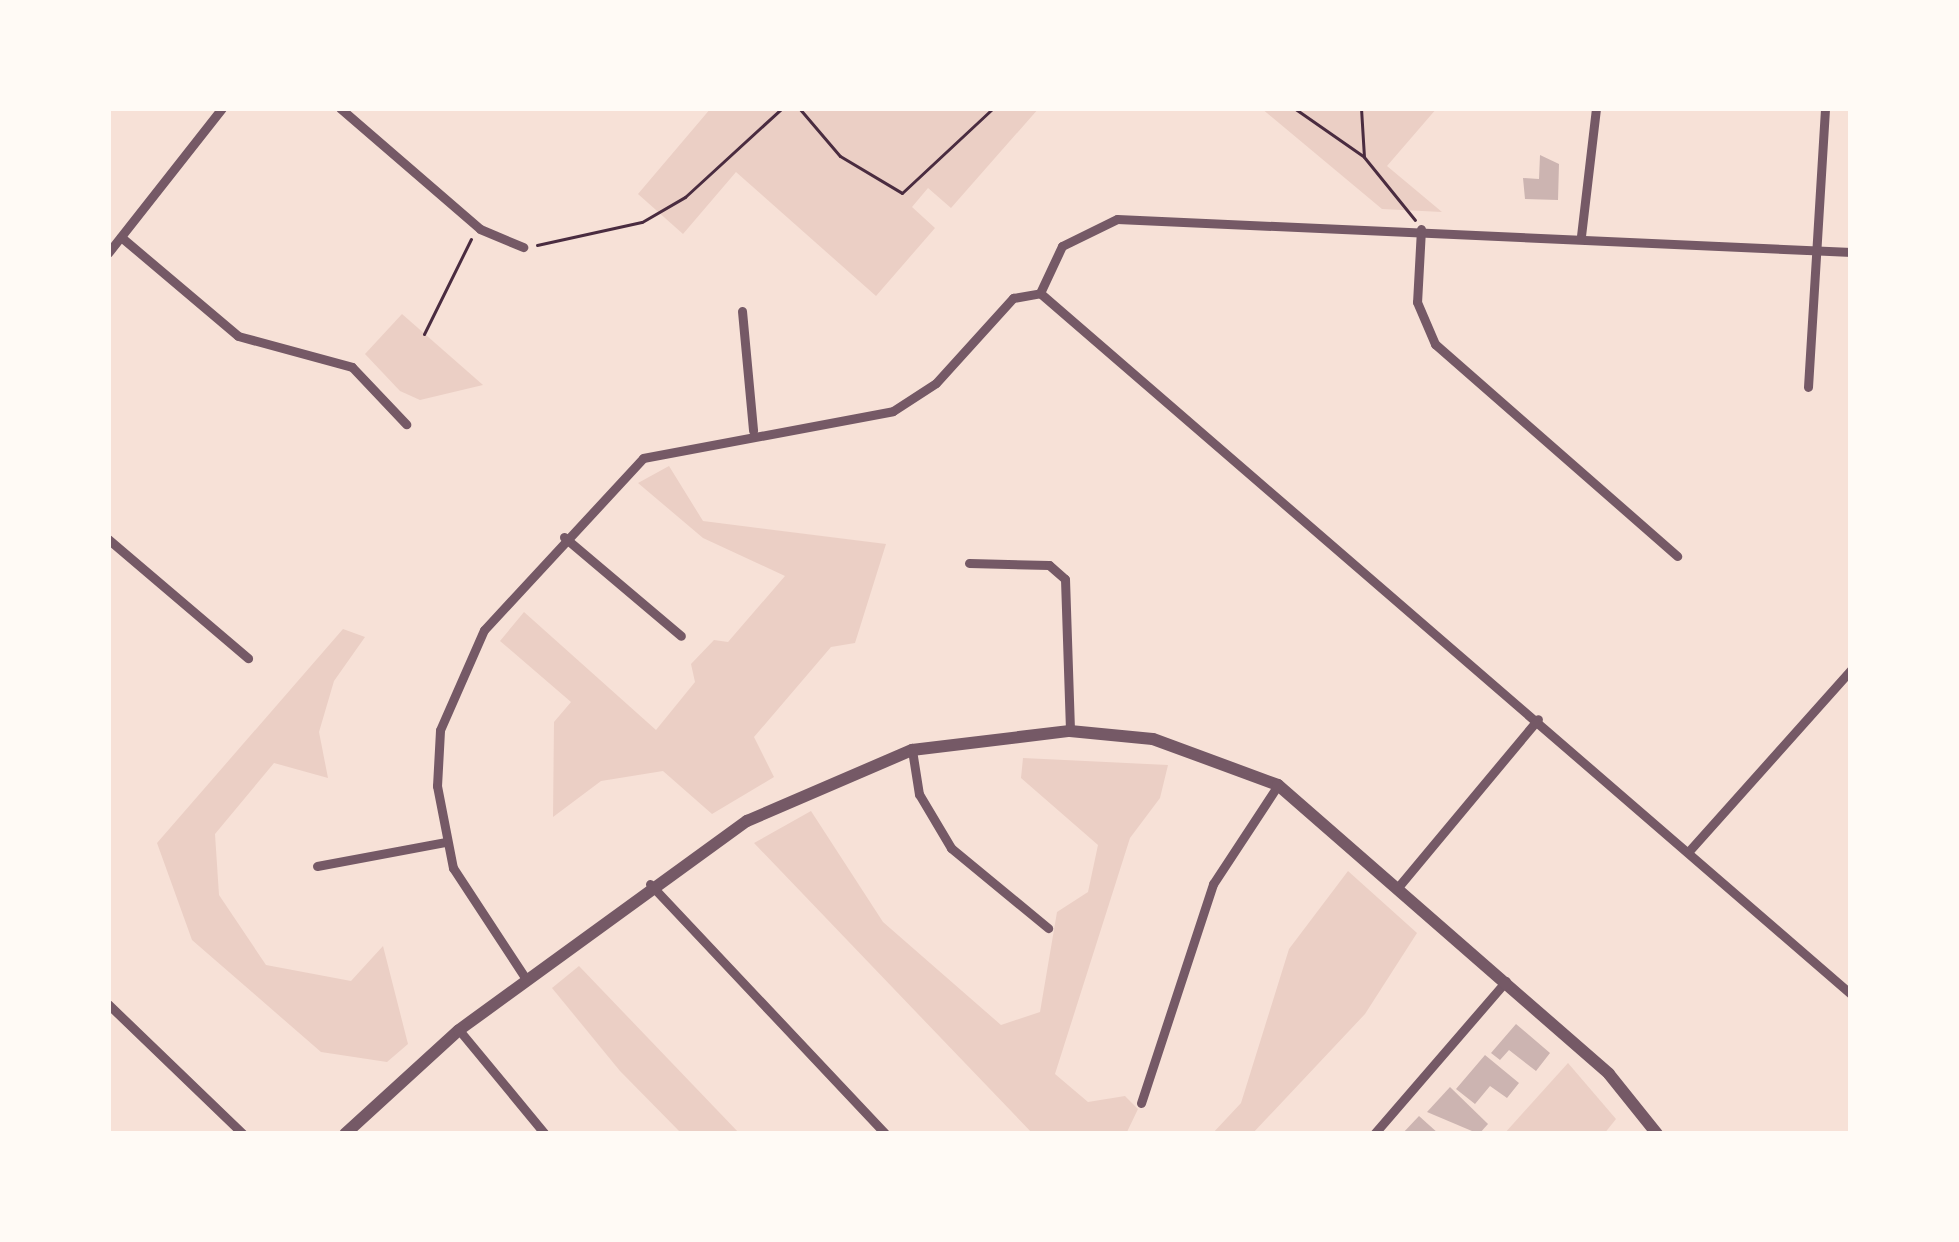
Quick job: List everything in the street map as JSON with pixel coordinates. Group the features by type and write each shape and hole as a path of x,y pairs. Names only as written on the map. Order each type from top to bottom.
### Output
{"street":[{"path":"108,253 222,108"},
{"path":"340,108 477,227 524,247"},
{"path":"1581,236 1596,108"},
{"path":"1808,387 1812,250 1825,108"},
{"path":"1040,293 1062,246 1117,219 1581,236 1851,252"},
{"path":"1421,229 1417,302 1436,344 1677,556"},
{"path":"121,237 238,336 352,368 406,424"},
{"path":"526,979 445,842 440,730 456,676 564,537 643,458 753,430 893,411 936,383 1013,298 1040,293"},
{"path":"1040,293 1538,718 1851,994"},
{"path":"742,311 753,430"},
{"path":"564,537 681,636"},
{"path":"108,539 248,658"},
{"path":"969,563 1049,565 1065,579 1070,730"},
{"path":"1690,851 1851,670"},
{"path":"1399,886 1538,718"},
{"path":"345,1134 459,1030 650,884 826,778 912,750 1070,730 1222,757 1278,785 1609,1074 1657,1134"},
{"path":"912,750 919,794 951,848 1048,928"},
{"path":"1141,1103 1213,884 1278,785"},
{"path":"317,866 445,842"},
{"path":"650,884 886,1134"},
{"path":"1374,1134 1506,982"},
{"path":"108,1004 243,1134"},
{"path":"459,1030 545,1134"}],"path":[{"path":"524,247 642,222 686,197 782,108"},
{"path":"800,108 840,156 902,193 993,108"},
{"path":"1294,108 1364,157 1421,229"},
{"path":"1361,108 1364,157"},
{"path":"424,334 477,227"}],"shaded area":[{"path":"711,108 1039,108 951,208 928,188 912,207 935,228 876,296 736,172 683,234 638,194"},
{"path":"1261,108 1437,108 1387,166 1442,212 1382,209"},
{"path":"402,314 483,385 420,400 400,391 365,354"},
{"path":"669,466 703,521 886,544 855,643 831,647 754,737 774,777 712,814 663,771 601,781 553,817 554,722 571,702 500,641 524,612 656,730 695,682 691,664 714,640 728,642 785,576 703,538 638,483"},
{"path":"343,629 365,637 334,681 319,732 328,778 274,763 215,834 219,895 266,965 351,981 383,946 408,1044 387,1062 321,1052 192,940 157,843"},
{"path":"1023,758 1168,765 1160,798 1130,838 1055,1074 1088,1102 1125,1096 1138,1109 1126,1134 1033,1134 754,843 811,811 883,922 1001,1025 1040,1012 1057,912 1088,892 1098,845 1021,778"},
{"path":"1348,871 1417,933 1365,1014 1252,1134 1212,1134 1241,1103 1289,949"},
{"path":"579,966 740,1134 682,1134 620,1071 552,988"},
{"path":"1568,1063 1616,1119 1604,1134 1504,1134"}],"building":[{"path":"1540,155 1559,164 1558,200 1525,199 1523,178 1539,179"},
{"path":"1516,1024 1550,1053 1536,1071 1509,1050 1500,1060 1491,1053"},
{"path":"1485,1055 1519,1083 1507,1098 1490,1086 1475,1104 1456,1089"},
{"path":"1450,1087 1488,1124 1479,1134 1427,1112"},
{"path":"1419,1116 1439,1134 1402,1134"}]}
